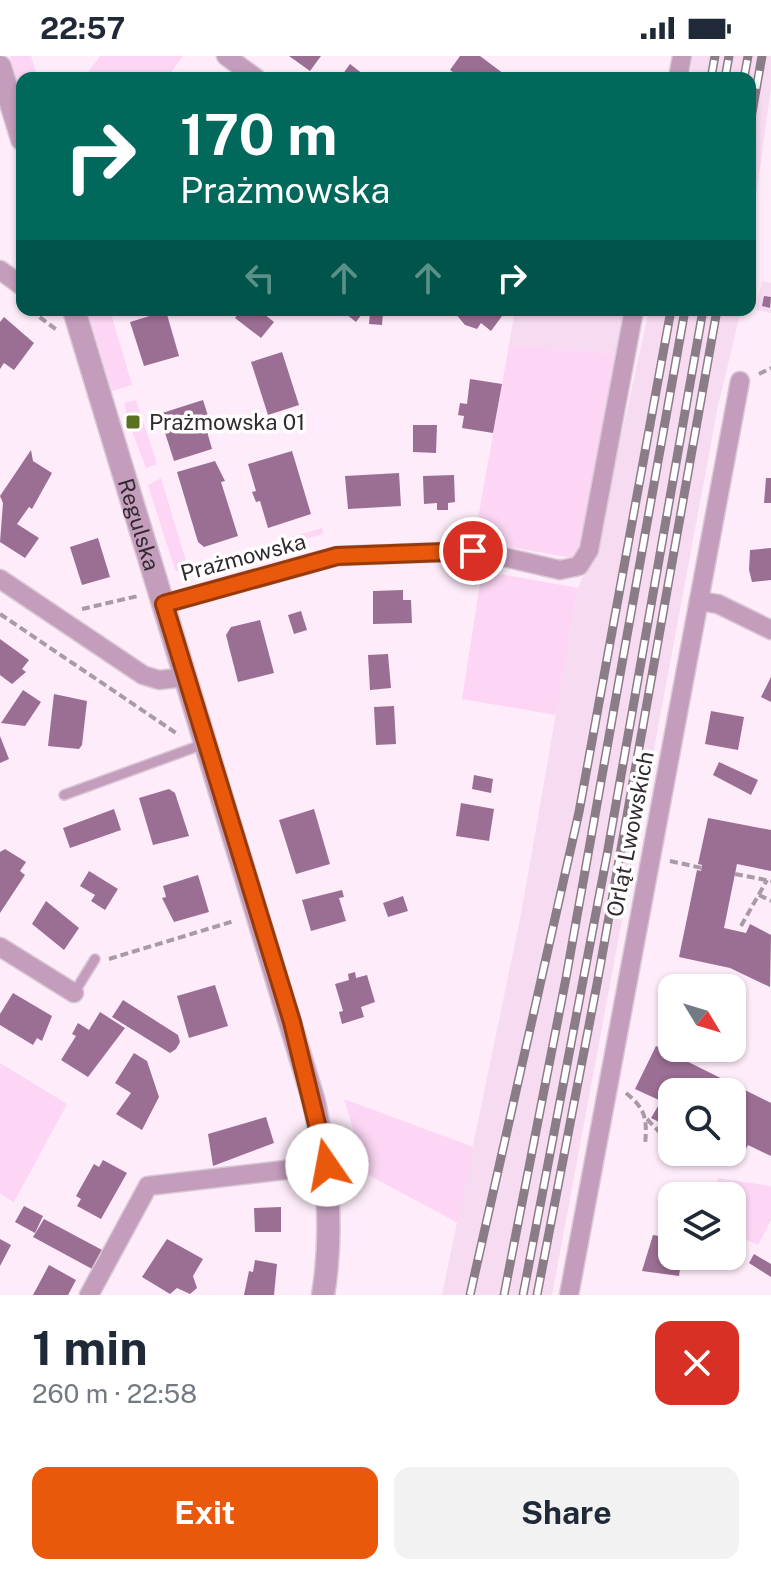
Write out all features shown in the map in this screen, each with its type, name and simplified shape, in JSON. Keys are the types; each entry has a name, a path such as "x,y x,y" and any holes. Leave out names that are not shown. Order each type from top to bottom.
{"street":[{"path":"226,56 248,72"},
{"path":"0,67 16,119"},
{"name":"Regulska","path":"76,316 292,1022 327,1165 330,1211 323,1295"},
{"name":"Prażmowska","path":"164,604 337,556 478,551 560,570 579,566 589,550 633,316"},
{"name":"Orląt Lwowskich","path":"569,1295 699,601 747,380"},
{"path":"0,579 143,675 159,680 186,677"},
{"path":"699,601 718,604 771,630"},
{"path":"0,947 74,993"},
{"path":"89,1295 148,1186 327,1165"}],"lane":[{"path":"64,795 207,743"},
{"path":"74,993 95,959"}],"path":[{"path":"38,316 58,331"},
{"path":"747,380 771,366"},
{"path":"71,612 138,596"},
{"path":"0,614 179,735"},
{"path":"663,860 702,868"},
{"path":"735,874 769,881 741,926"},
{"path":"759,895 771,901"},
{"path":"95,959 109,959 234,921"},
{"path":"621,1088 641,1105 647,1119 658,1130"},
{"path":"645,1146 647,1119"}],"shaded area":[{"path":"10,56 31,56 36,72 16,72 16,76"},
{"path":"100,56 183,56 171,72 88,72"},
{"path":"693,56 771,56 771,88 756,197 756,72 691,72"},
{"path":"762,281 771,283 771,313 756,310"},
{"path":"89,316 112,316 132,385 112,391"},
{"path":"514,316 629,316 622,354 509,345"},
{"path":"648,316 740,316 718,406 552,1295 442,1295 521,914 578,588 597,546"},
{"path":"509,345 622,354 587,538 573,558 474,541"},
{"path":"136,400 157,464 146,468 132,431 139,428 134,413 127,415 124,403"},
{"path":"161,478 186,561 194,565 244,551 246,556 182,573 175,570 148,485"},
{"path":"322,528 323,534 259,552 257,547"},
{"path":"482,571 578,588 556,715 462,699"},
{"path":"0,1063 67,1104 14,1202 0,1194"},
{"path":"344,1099 473,1147 458,1223 361,1171 361,1156"},
{"path":"718,1178 744,1182 717,1182"},
{"path":"746,1182 771,1186 771,1220 758,1245 746,1239"}],"building":[{"path":"289,56 321,56 310,71"},
{"path":"460,56 480,56 501,72 453,72 450,70"},
{"path":"350,64 360,72 344,72"},
{"path":"764,296 771,297 770,308 762,306"},
{"path":"150,316 167,316 179,356 144,366 130,322"},
{"path":"266,316 274,322 261,338 235,318"},
{"path":"370,316 383,316 382,325 369,324"},
{"path":"458,316 502,316 491,331 481,323 477,329 465,325"},
{"path":"4,317 34,343 14,370 4,363 0,369 0,322"},
{"path":"282,352 299,405 268,415 251,362"},
{"path":"470,379 502,384 493,433 462,428 464,416 458,415 460,403 467,404"},
{"path":"203,400 209,419 204,421 212,449 174,461 159,414"},
{"path":"413,425 437,425 436,453 413,452"},
{"path":"31,450 33,461 52,473 32,509 29,507 17,524 39,538 25,558 0,542 3,503 0,496"},
{"path":"292,451 311,514 268,528 260,501 256,502 252,492 256,491 248,464"},
{"path":"215,461 225,481 221,482 238,536 204,547 198,542 177,472"},
{"path":"399,473 401,506 348,509 345,476"},
{"path":"454,475 455,502 448,503 448,510 437,510 437,503 424,504 423,476"},
{"path":"766,478 771,478 771,503 764,503"},
{"path":"98,538 110,577 82,585 70,547"},
{"path":"771,548 771,580 752,582 750,550"},
{"path":"403,590 403,600 411,600 412,623 373,624 373,591"},
{"path":"301,611 307,630 294,634 288,615"},
{"path":"260,620 274,673 238,682 226,635 231,627"},
{"path":"0,639 29,660 22,669 26,672 12,684 0,675"},
{"path":"388,654 391,688 370,690 368,655"},
{"path":"771,677 771,702 761,697"},
{"path":"23,690 41,702 25,726 1,723"},
{"path":"54,694 87,701 79,749 48,746"},
{"path":"394,706 396,744 376,745 374,707"},
{"path":"711,711 744,717 738,750 705,744"},
{"path":"0,736 9,759 0,763"},
{"path":"719,762 758,780 751,795 713,775"},
{"path":"474,775 493,779 491,793 472,789"},
{"path":"169,789 175,793 189,836 153,845 139,798"},
{"path":"461,803 494,809 489,841 456,836"},
{"path":"114,809 121,830 70,848 63,828"},
{"path":"314,809 330,864 296,874 279,820"},
{"path":"708,818 771,830 771,871 737,864 724,928 746,933 750,924 771,935 770,987 730,968 679,957 697,870 701,871 702,865 698,864"},
{"path":"5,849 26,862 20,871 25,875 0,913 0,852"},
{"path":"89,871 118,889 105,910 91,901 95,895 80,886"},
{"path":"198,875 209,912 174,922 162,898 166,897 163,886"},
{"path":"342,890 344,897 339,898 346,921 311,931 302,900"},
{"path":"403,896 408,911 388,917 383,903"},
{"path":"46,901 79,928 64,950 32,924"},
{"path":"355,972 356,978 367,975 375,1002 361,1007 364,1017 342,1024 339,1012 343,1011 335,984 349,980 348,974"},
{"path":"215,985 228,1026 189,1038 177,996"},
{"path":"13,993 52,1016 42,1041 37,1038 33,1045 0,1025 0,1014"},
{"path":"123,1000 178,1035 180,1042 176,1049 170,1053 112,1017"},
{"path":"100,1012 125,1028 88,1077 61,1060 76,1036 72,1034 78,1023 89,1030"},
{"path":"656,1046 658,1062 688,1062 721,1078 658,1078 658,1100 635,1089"},
{"path":"134,1053 147,1061 159,1097 142,1130 116,1114 131,1093 115,1083"},
{"path":"746,1091 771,1103 771,1156 748,1145 746,1149"},
{"path":"658,1106 658,1122 651,1118"},
{"path":"266,1117 274,1143 213,1166 208,1134"},
{"path":"103,1160 127,1173 101,1219 77,1206 81,1199 76,1196 94,1164 99,1167"},
{"path":"24,1206 43,1216 35,1233 15,1222"},
{"path":"281,1207 281,1232 255,1232 254,1208"},
{"path":"44,1219 104,1251 94,1270 33,1237"},
{"path":"653,1235 658,1236 658,1270 680,1270 679,1276 642,1271"},
{"path":"0,1239 11,1245 0,1266"},
{"path":"167,1239 203,1259 193,1276 197,1288 190,1294 177,1288 170,1294 142,1277"},
{"path":"754,1254 771,1264 771,1277 749,1263"},
{"path":"255,1260 277,1264 274,1295 244,1295 249,1271 253,1272"},
{"path":"49,1265 76,1280 68,1295 33,1295"}],"railway":[{"path":"712,72 715,56"},
{"path":"726,72 729,56"},
{"path":"745,72 748,56"},
{"path":"756,90 762,56"},
{"path":"470,1295 579,812 670,316"},
{"path":"504,1295 566,978 684,316"},
{"path":"523,1295 607,855 702,316"},
{"path":"537,1295 597,984 716,316"}],"place":[{"name":"Prażmowska 01","path":"133,422"}],"route":[{"path":"327,1165 292,1022 164,604 337,556 473,551"}]}
